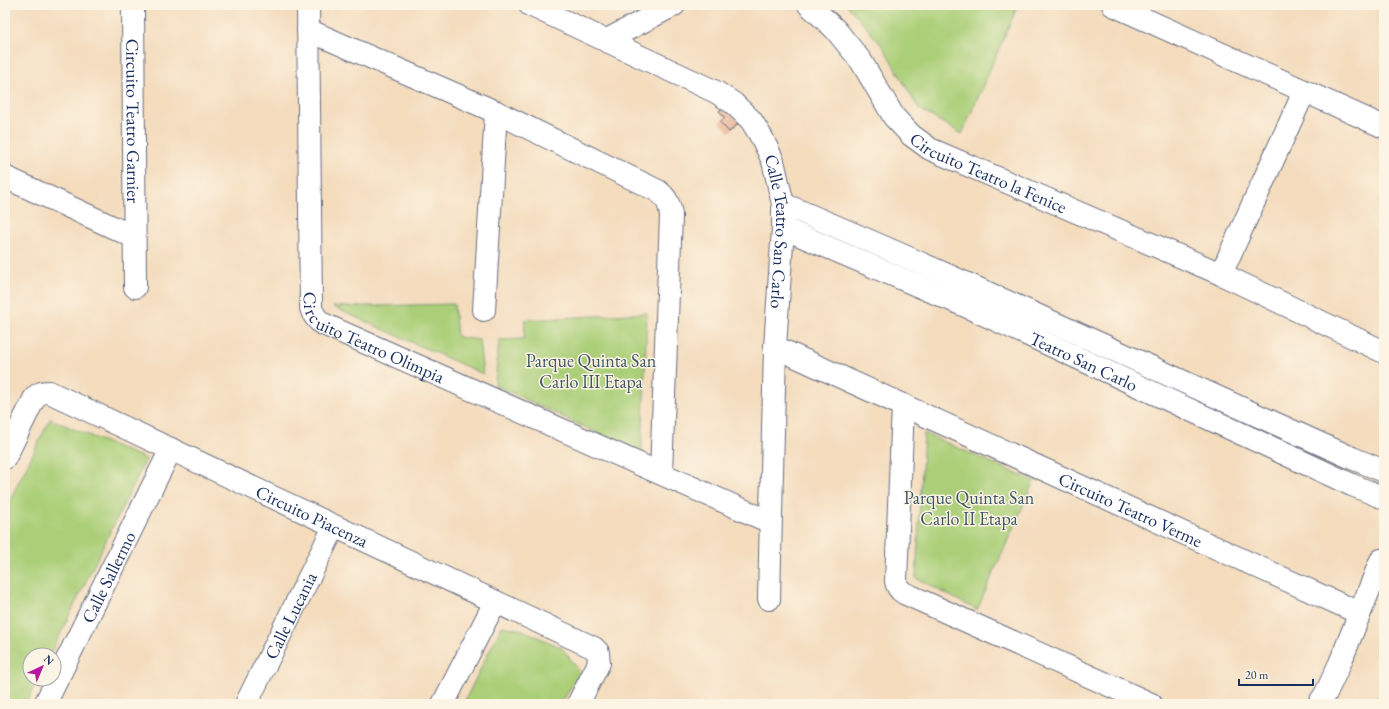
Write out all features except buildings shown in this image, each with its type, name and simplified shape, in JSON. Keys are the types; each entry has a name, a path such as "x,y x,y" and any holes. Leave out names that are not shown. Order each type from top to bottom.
{"street":[{"name":"Circuito Teatro Garnier","path":"133,5 135,288"},
{"name":"Circuito Teatro Olimpia","path":"308,5 312,314 321,323 770,522"},
{"name":"Calle Teatro San Carlo","path":"530,5 716,92 733,103 751,120 773,160 783,204 783,228 775,347 769,599"},
{"path":"607,40 674,5"},
{"name":"Circuito Teatro la Fenice","path":"809,5 835,29 861,61 894,117 910,135 930,149 1220,274 1384,352"},
{"path":"1113,5 1384,127"},
{"path":"308,30 496,112 658,191 666,197 670,206 671,216 661,474"},
{"path":"1220,274 1304,92"},
{"path":"484,310 496,112"},
{"name":"Circuito Teatro Garnier","path":"5,177 134,237"},
{"name":"Teatro San Carlo","path":"783,204 971,285 1344,455 1384,471"},
{"name":"Teatro San Carlo","path":"783,228 970,308 1352,485 1384,498"},
{"name":"Circuito Teatro Verme","path":"775,347 1359,613"},
{"name":"Circuito Piacenza","path":"5,458 34,399 42,392 49,392 594,648 598,652 600,658 599,663 578,704"},
{"path":"903,405 896,581 899,590 1151,704"},
{"name":"Calle Sallermo","path":"45,704 171,449"},
{"name":"Calle Lucania","path":"246,704 334,527"},
{"path":"1319,704 1326,694 1340,663 1381,560"},
{"path":"443,704 494,602"}],"green space":[{"path":"847,5 1018,5 962,134 919,109 883,47"},
{"path":"454,304 457,337 479,340 483,374 333,307"},
{"name":"Parque Quinta San Carlo III Etapa","path":"647,313 642,454 495,385 499,340 524,339 525,320"},
{"path":"50,419 146,459 54,647 22,647 22,687 34,687 26,704 5,704 5,510"},
{"name":"Parque Quinta San Carlo II Etapa","path":"924,433 1034,481 977,610 916,578"},
{"path":"502,626 523,630 562,648 580,672 561,704 463,704"}]}
